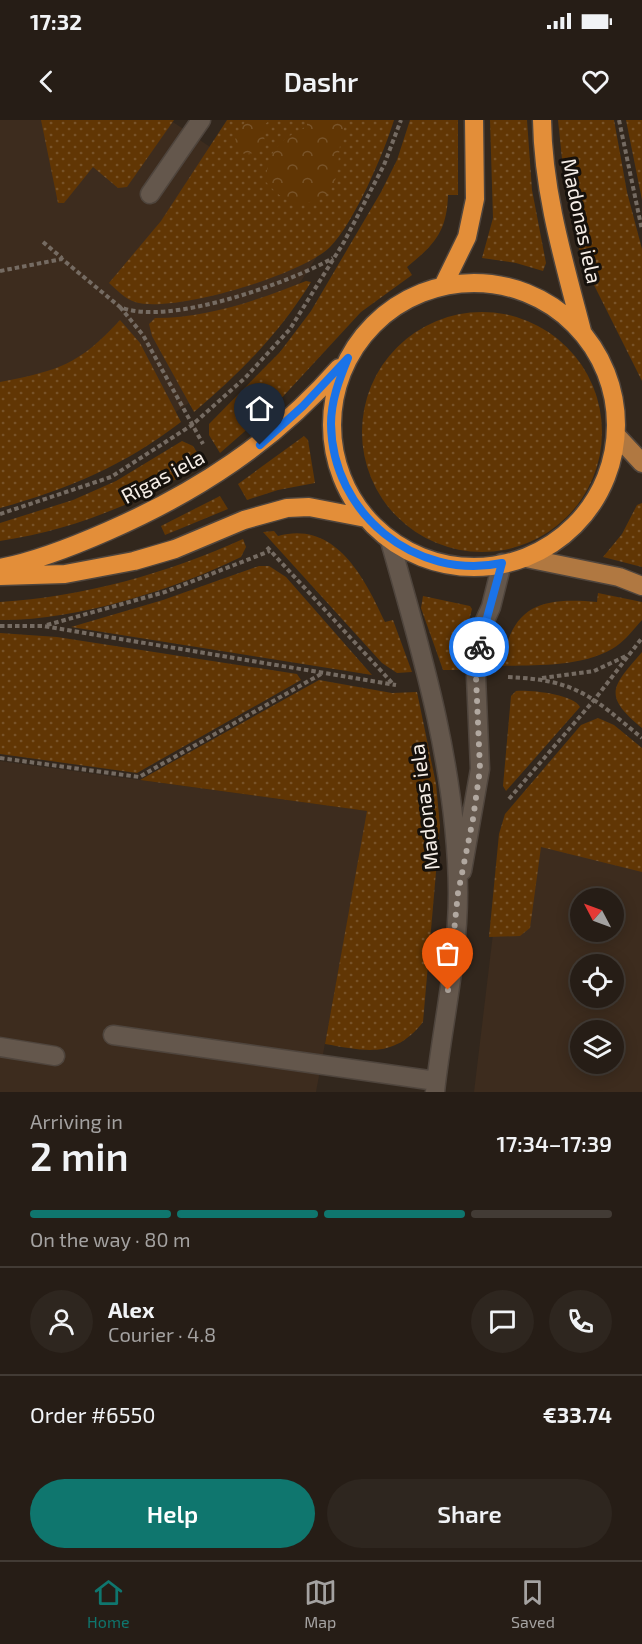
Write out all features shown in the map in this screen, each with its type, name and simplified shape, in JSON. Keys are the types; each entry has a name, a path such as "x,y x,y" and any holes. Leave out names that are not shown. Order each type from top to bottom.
{"highway":[{"path":"443,286 468,237 475,199 474,120"},
{"name":"Madonas iela","path":"542,120 546,173 557,238 582,331"},
{"path":"481,282 519,289 553,306 582,331 602,362 611,389 617,436 608,475 589,510 561,539 526,558 480,568 433,562 390,541 366,518 346,489 335,457 331,424 335,390 348,358 365,333 387,311 413,296 443,286 481,282"},
{"name":"Rīgas iela","path":"0,568 44,556 89,539 188,493 245,456 275,433 348,358"},
{"path":"0,576 65,574 134,561 175,549 244,520 287,508 309,507 366,518"}],"main road":[{"path":"617,436 642,463"},
{"path":"526,558 619,577 642,586"}],"street":[{"path":"150,194 201,120"},
{"name":"Madonas iela","path":"390,541 429,680 452,810 458,893"},
{"name":"Madonas iela","path":"436,1086 454,944 458,893 473,819 480,769 476,677 482,627 491,607 502,563"},
{"path":"112,1035 436,1086"},
{"path":"0,1047 55,1056"}],"path":[{"path":"0,514 111,477 192,426 270,353 290,329 371,194 401,120"},
{"path":"619,120 642,230"},
{"path":"43,242 120,307 130,311 148,312 254,292 278,285 334,258"},
{"path":"0,271 62,259"},
{"path":"43,626 165,592 270,551"},
{"path":"0,626 43,626 394,686 429,680"},
{"path":"507,801 595,699 642,638"},
{"path":"476,677 538,678 594,671 618,662 631,652"},
{"path":"0,758 139,777 321,673"},
{"path":"538,678 582,691 642,738"}],"shaded area":[{"path":"0,120 170,120 334,230 249,362 104,461 0,495"},
{"path":"0,761 368,811 316,1092 0,1092"},
{"path":"507,817 642,847 642,1092 474,1092"}],"green space":[{"path":"41,120 174,120 127,187 118,188 93,167 64,203 58,203"},
{"path":"227,120 394,120 376,168 349,222 330,247 315,258 266,280 206,297 153,304 128,299 109,283 161,221"},
{"path":"246,120 270,120 263,126 265,144 257,153 244,154 236,144 236,136"},
{"path":"307,120 345,120 346,124 342,135 337,172 329,192 319,199 294,203 283,198 266,182 267,171 272,154 277,147 289,136 307,126"},
{"path":"410,120 458,120 458,195 448,195 445,219 437,237 425,252 407,267 412,275 361,312 277,403 220,453 209,435 209,424 280,352 311,311 381,192 397,160"},
{"path":"490,120 527,120 532,190 546,263 543,271 516,263 482,258 493,218"},
{"path":"558,120 614,120 627,192 642,249 642,381 582,261 565,188"},
{"path":"626,120 642,120 642,200"},
{"path":"306,281 311,282 272,336 227,383 194,412 152,336 149,324 155,318 194,315 232,307"},
{"path":"482,312 505,314 528,321 549,332 567,347 582,365 593,386 600,409 602,432 600,455 593,478 582,499 567,517 549,532 528,543 505,550 482,552 459,550 436,543 415,532 397,517 382,499 371,478 364,455 362,432 364,409 371,386 382,365 397,347 415,332 436,321 459,314"},
{"path":"120,320 140,343 181,422 139,451 95,474 50,493 0,508 0,382 38,374 67,363 93,347"},
{"path":"304,436 308,440 315,483 278,490 247,500 238,484"},
{"path":"182,441 193,446 204,463 131,502 81,522 0,541 0,523 73,500 116,481"},
{"path":"220,496 228,509 165,535 161,526"},
{"path":"642,503 642,567 603,557 622,534 637,505"},
{"path":"274,531 278,536 298,533 316,537 332,545 346,557 368,588 385,622 393,620 412,672 397,673 382,663 263,532"},
{"path":"243,539 246,547 241,557 155,592 59,615 0,620 0,602 94,589 155,573"},
{"path":"259,566 269,566 286,577 372,675 71,627 163,600"},
{"path":"598,593 642,602 642,620 616,646 600,655 573,662 502,666 506,646 513,630 521,618 532,609 560,601 597,602"},
{"path":"423,596 470,606 472,609 464,639 463,670 443,670 421,608"},
{"path":"0,633 57,637 297,674 301,680 137,773 0,754"},
{"path":"642,652 642,728 621,707 616,691 624,674"},
{"path":"319,680 392,693 417,692 436,784 440,826 423,1022 401,1042 378,1050 325,1044 367,811 140,780"},
{"path":"516,691 561,696 580,707 506,791 503,786 511,696"},
{"path":"598,718 614,725 642,748 642,872 541,847 530,928 520,936 489,937 499,834 505,814 581,725"}],"way so far":[{"path":"448,990 458,893 473,819 480,769 476,677 479,647"}],"route":[{"path":"260,445 303,406 348,358 335,390 331,424 335,457 346,489 366,518 390,541 433,562 480,568 502,563 491,607 482,627 479,647"}]}
